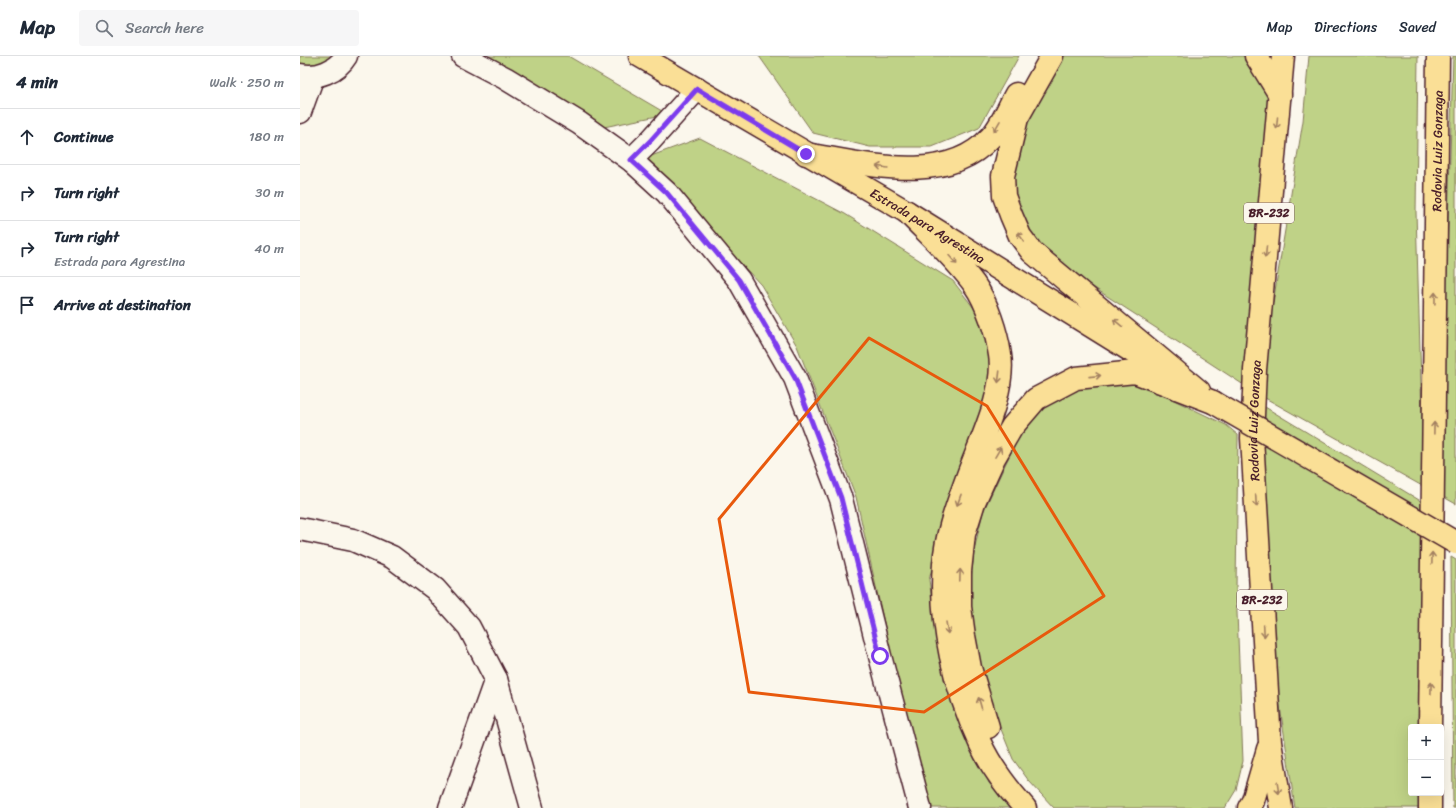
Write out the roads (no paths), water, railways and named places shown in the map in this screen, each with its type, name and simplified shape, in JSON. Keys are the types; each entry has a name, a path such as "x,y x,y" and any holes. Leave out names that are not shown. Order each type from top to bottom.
{"main road":[{"name":"Estrada para Agrestina","path":"640,56 907,212 1213,402"},
{"path":"806,154 890,168 922,168 954,162 979,149 991,138 1037,56"},
{"path":"1052,56 1017,118 1003,176 1004,196 1020,236 1032,252 1213,402"},
{"path":"1256,56 1280,95"},
{"name":"Rodovia Luiz Gonzaga","path":"1281,808 1270,742 1252,438 1254,377 1283,56"},
{"name":"Rodovia Luiz Gonzaga","path":"1430,724 1438,56"},
{"path":"907,212 975,285 998,341 1001,358 996,402 954,515 944,563 943,585 946,626 954,666 964,702 980,744 1004,785 1025,808"},
{"path":"1041,808 1017,781 1000,753 986,722 970,668 960,607 960,571 964,534 974,502 994,458 1012,427 1036,399 1076,378 1135,372 1213,402 1456,543"},
{"path":"1249,808 1253,801 1270,742"},
{"path":"1430,796 1430,808"}],"street":[{"path":"300,112 306,76 334,68 346,56"},
{"path":"463,56 505,78 579,123 631,160 667,193 739,280 795,378 841,498 920,808"},
{"path":"631,160 697,89"},
{"path":"300,529 353,540 386,554 435,589 469,627 496,679 532,808"},
{"path":"450,808 496,679"}]}
